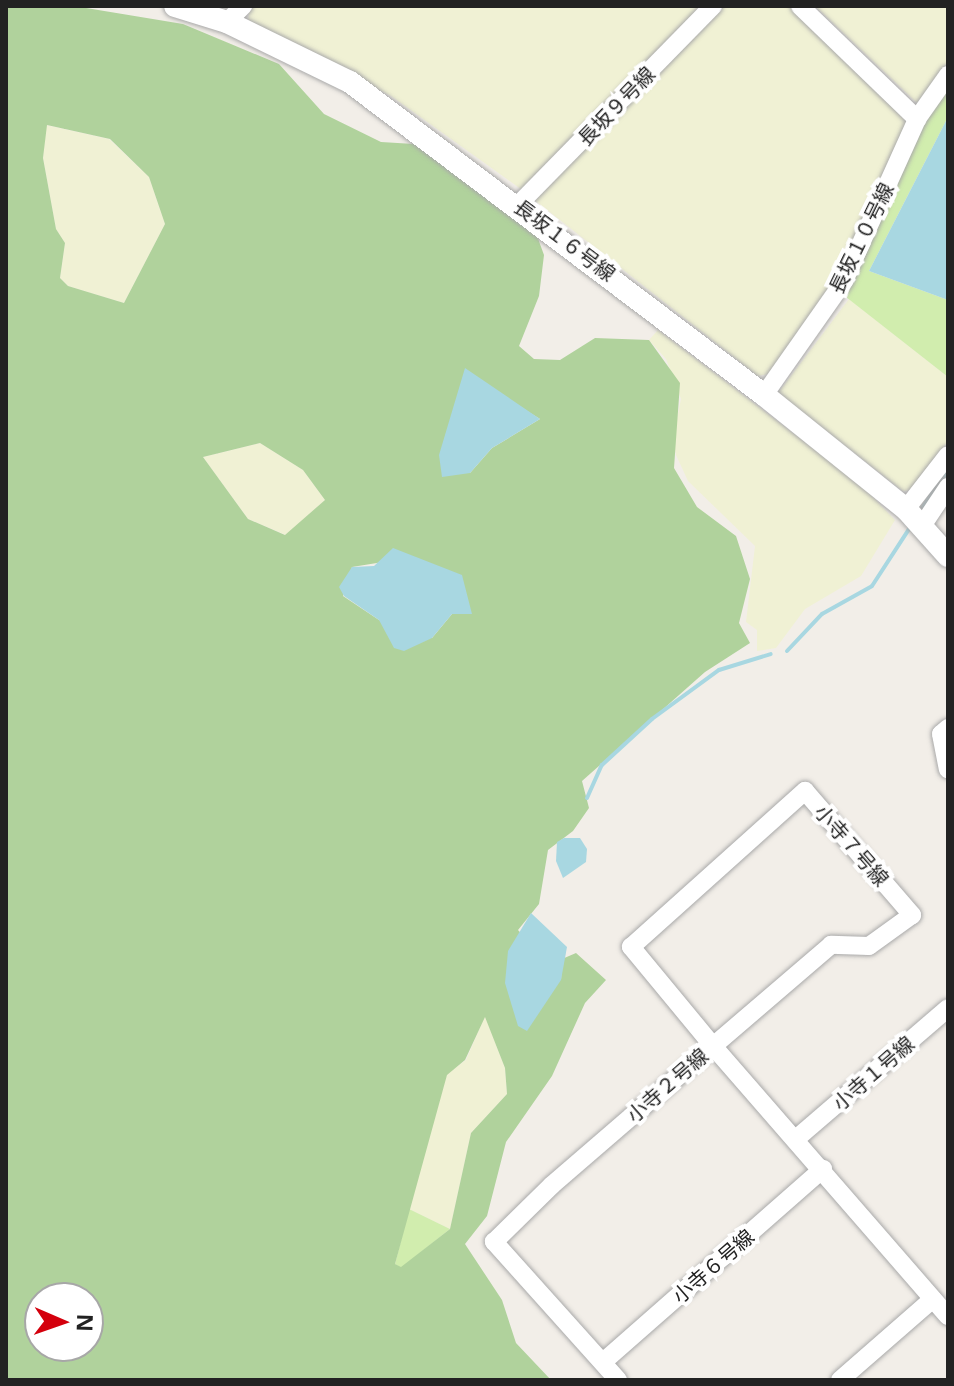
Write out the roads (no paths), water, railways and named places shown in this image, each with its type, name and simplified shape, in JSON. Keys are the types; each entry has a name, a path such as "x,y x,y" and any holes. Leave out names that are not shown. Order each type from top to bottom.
{"street":[{"path":"227,22 243,6"},
{"name":"長坂９号線","path":"518,205 713,6"},
{"path":"800,6 917,119"},
{"name":"長坂１６号線","path":"185,7 227,22 350,82 518,205 764,395 906,509 948,556"},
{"name":"長坂１０号線","path":"764,395 844,281 917,119 948,75"},
{"path":"906,509 948,455"},
{"path":"922,526 948,487"},
{"path":"948,728 941,734 948,769"},
{"name":"小寺７号線","path":"805,791 912,915 869,946 831,945 713,1046 631,947 805,791"},
{"name":"小寺１号線","path":"797,1138 948,1008"},
{"name":"小寺２号線","path":"618,1380 494,1242 552,1185 713,1046 797,1138 948,1316"},
{"name":"小寺６号線","path":"603,1362 823,1169"},
{"path":"840,1380 933,1299"}],"water":[{"path":"948,117 948,300 869,271"},
{"path":"465,368 540,419 492,448 470,473 442,477 439,455"},
{"path":"393,548 462,575 472,614 452,614 432,638 404,651 394,648 379,620 344,596 339,587 352,567 374,566"},
{"path":"564,838 580,838 587,849 586,862 563,878 556,861 557,842"},
{"path":"531,913 567,947 561,980 527,1031 518,1026 505,983 508,951"}],"waterway":[{"path":"923,507 948,470"},
{"path":"787,651 822,614 872,586 911,526"},
{"path":"587,798 602,765 652,719 719,670 771,654"}]}
